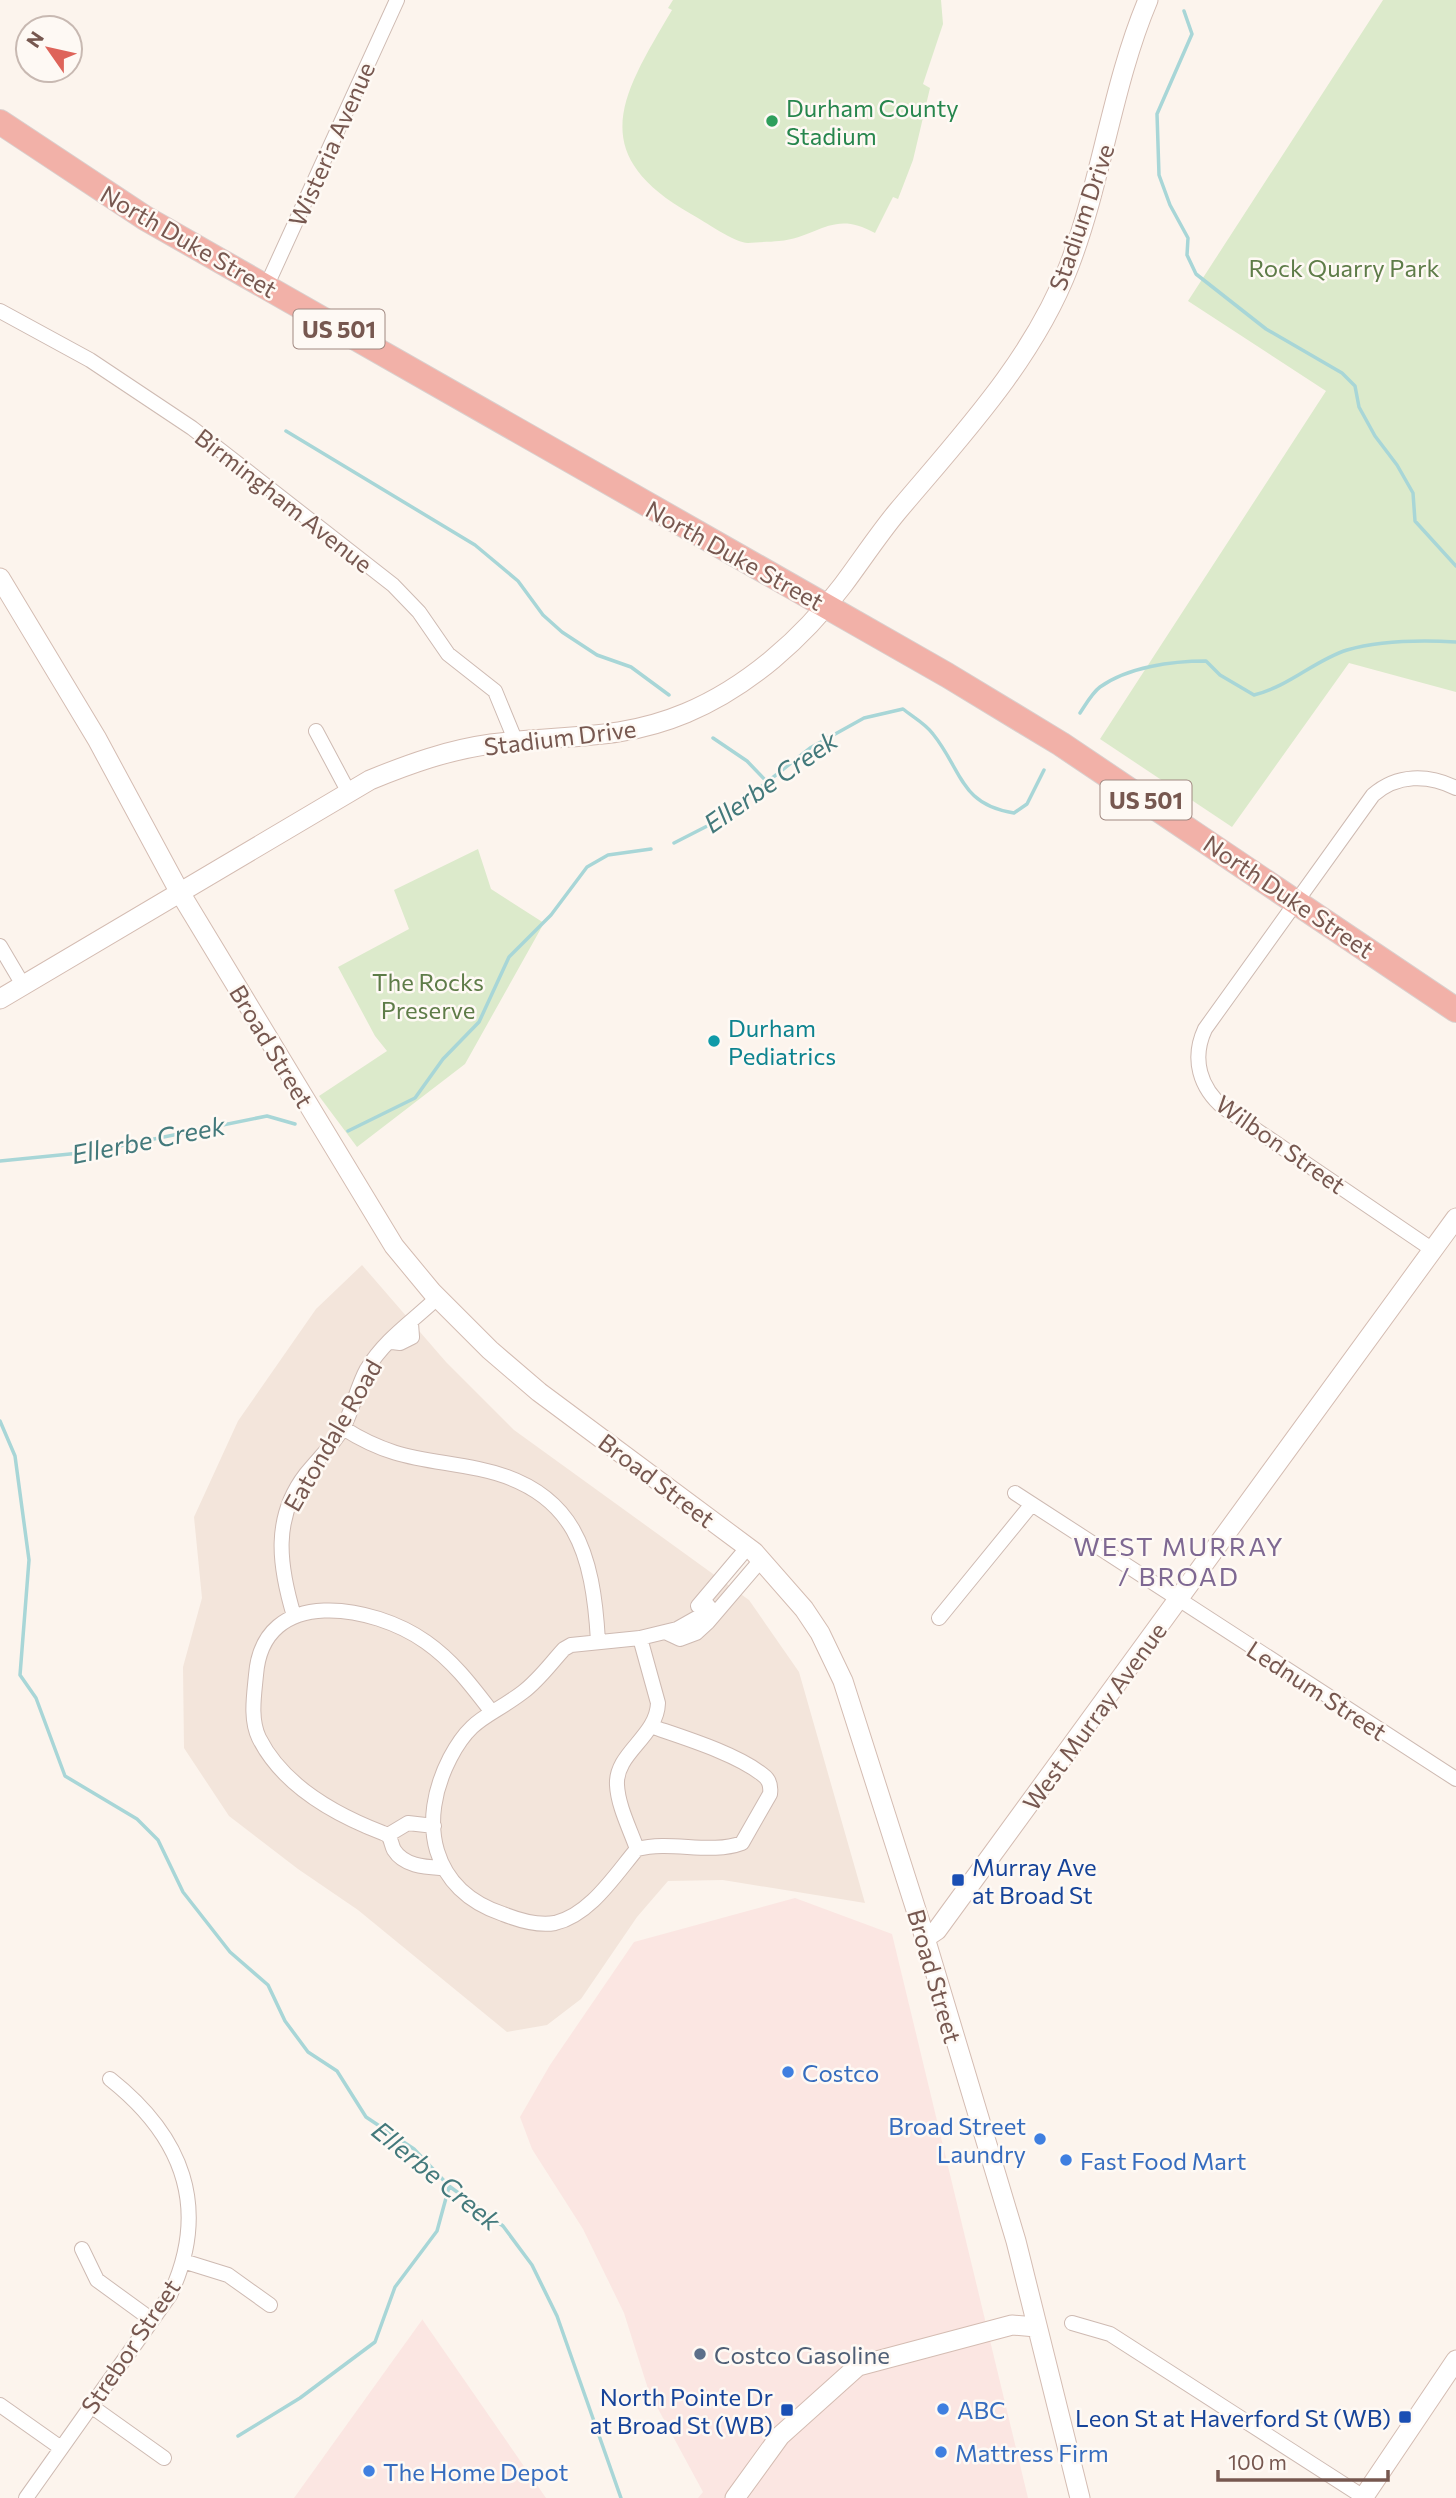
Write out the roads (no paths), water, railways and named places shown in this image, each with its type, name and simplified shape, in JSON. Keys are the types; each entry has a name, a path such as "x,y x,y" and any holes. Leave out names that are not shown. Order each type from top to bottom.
{"highway":[{"name":"North Duke Street","path":"0,122 145,218 826,606 1061,744 1456,1010"}],"street":[{"name":"Wisteria Avenue","path":"266,288 397,0"},
{"name":"Stadium Drive","path":"0,999 348,791 427,758 470,748 618,734 689,712 753,674 795,638 826,606 883,529 995,393 1045,316 1079,236 1133,41 1148,0"},
{"name":"Birmingham Avenue","path":"0,311 99,365 192,428 393,585 419,612 448,654 495,691 516,742"},
{"name":"Broad Street","path":"0,578 97,739 179,891 394,1246 437,1298 490,1350 539,1392 754,1554 804,1609 835,1661 925,1938 1016,2241 1080,2498"},
{"path":"316,731 348,791"},
{"name":"Wilbon Street","path":"1433,1250 1224,1108 1207,1091 1202,1080 1199,1049 1205,1029 1360,810 1380,789 1418,778 1456,788"},
{"path":"0,946 23,985"},
{"name":"West Murray Avenue","path":"925,1938 937,1930 1456,1218"},
{"name":"Eatondale Road","path":"294,1616 280,1554 284,1519 300,1482 342,1428 366,1371 392,1342 396,1332 411,1323 437,1298"},
{"path":"342,1428 387,1452 496,1473 530,1487 545,1499 568,1522 583,1547 596,1596 598,1641"},
{"name":"Lednum Street","path":"1015,1493 1456,1779"},
{"path":"939,1618 1032,1504"},
{"path":"665,1632 680,1639 698,1624 700,1616 754,1554"},
{"path":"653,1727 709,1748 764,1775 771,1787 742,1843 728,1849 664,1844 637,1849 593,1900 577,1913 555,1923 527,1921 482,1907 459,1890 442,1868 434,1826 439,1789 449,1760 469,1728 532,1685 564,1649 598,1641 640,1639 665,1632 675,1620 709,1607"},
{"path":"442,1868 413,1864 400,1856 388,1835 343,1816 314,1798 267,1751 256,1731 253,1713 259,1660 274,1632 294,1616 321,1609 347,1612 389,1623 412,1634 453,1663 491,1711"},
{"path":"637,1849 620,1801 618,1773 653,1727 658,1703 640,1639"},
{"path":"388,1835 408,1823 434,1826"},
{"name":"Strebor Street","path":"26,2498 170,2295 183,2261 188,2206 178,2159 148,2111 110,2079"},
{"path":"82,2249 97,2280 152,2320"},
{"path":"183,2261 228,2274 270,2305"},
{"path":"1072,2323 1110,2334 1364,2498 1456,2360"},
{"path":"735,2498 780,2435 839,2382 1036,2327"},
{"path":"0,2405 61,2448"},
{"path":"91,2406 164,2458"}],"waterway":[{"path":"1184,11 1192,34 1157,114 1159,175 1170,205 1188,238 1187,255 1196,274 1266,329 1342,373 1355,386 1359,407 1413,493 1415,521 1456,566"},
{"path":"286,431 475,545 518,581 543,615 562,632 597,655 631,667 669,695"},
{"name":"Ellerbe Creek","path":"1080,713 1100,687 1124,674 1151,666 1206,661 1220,675 1254,695 1279,686 1347,650 1401,641 1456,642"},
{"name":"Ellerbe Creek","path":"674,843 719,820 810,748 864,718 903,709 930,730 972,794 996,809 1014,813 1027,804 1044,770"},
{"path":"713,738 747,761 768,783"},
{"name":"Ellerbe Creek","path":"348,1131 415,1098 443,1059 479,1022 509,957 551,915 587,867 608,855 651,849"},
{"name":"Ellerbe Creek","path":"0,1161 90,1152 267,1116 295,1124"},
{"name":"Ellerbe Creek","path":"0,1421 15,1456 29,1560 20,1675 36,1698 65,1776 137,1819 158,1840 183,1892 230,1952 268,1985 285,2021 308,2052 337,2071 366,2117 414,2149 449,2186 503,2226 532,2265 557,2316 621,2498"},
{"path":"238,2436 300,2398 375,2342 395,2287 437,2231 449,2187"}],"place":[{"name":"Durham County Stadium","path":"772,121"},
{"name":"Durham Pediatrics","path":"714,1041"},
{"name":"Murray Ave at Broad St","path":"958,1880"},
{"name":"Costco","path":"788,2072"},
{"name":"Broad Street Laundry","path":"1040,2139"},
{"name":"Fast Food Mart","path":"1066,2160"},
{"name":"Costco Gasoline","path":"700,2354"},
{"name":"ABC","path":"943,2409"},
{"name":"North Pointe Dr at Broad St (WB)","path":"787,2410"},
{"name":"Leon St at Haverford St (WB)","path":"1405,2417"},
{"name":"Mattress Firm","path":"941,2452"},
{"name":"The Home Depot","path":"369,2471"}],"district":[{"name":"WEST MURRAY / BROAD","path":"1179,1560"}],"park label":[{"name":"Rock Quarry Park","path":"1344,267"},
{"name":"The Rocks Preserve","path":"428,995"}]}
